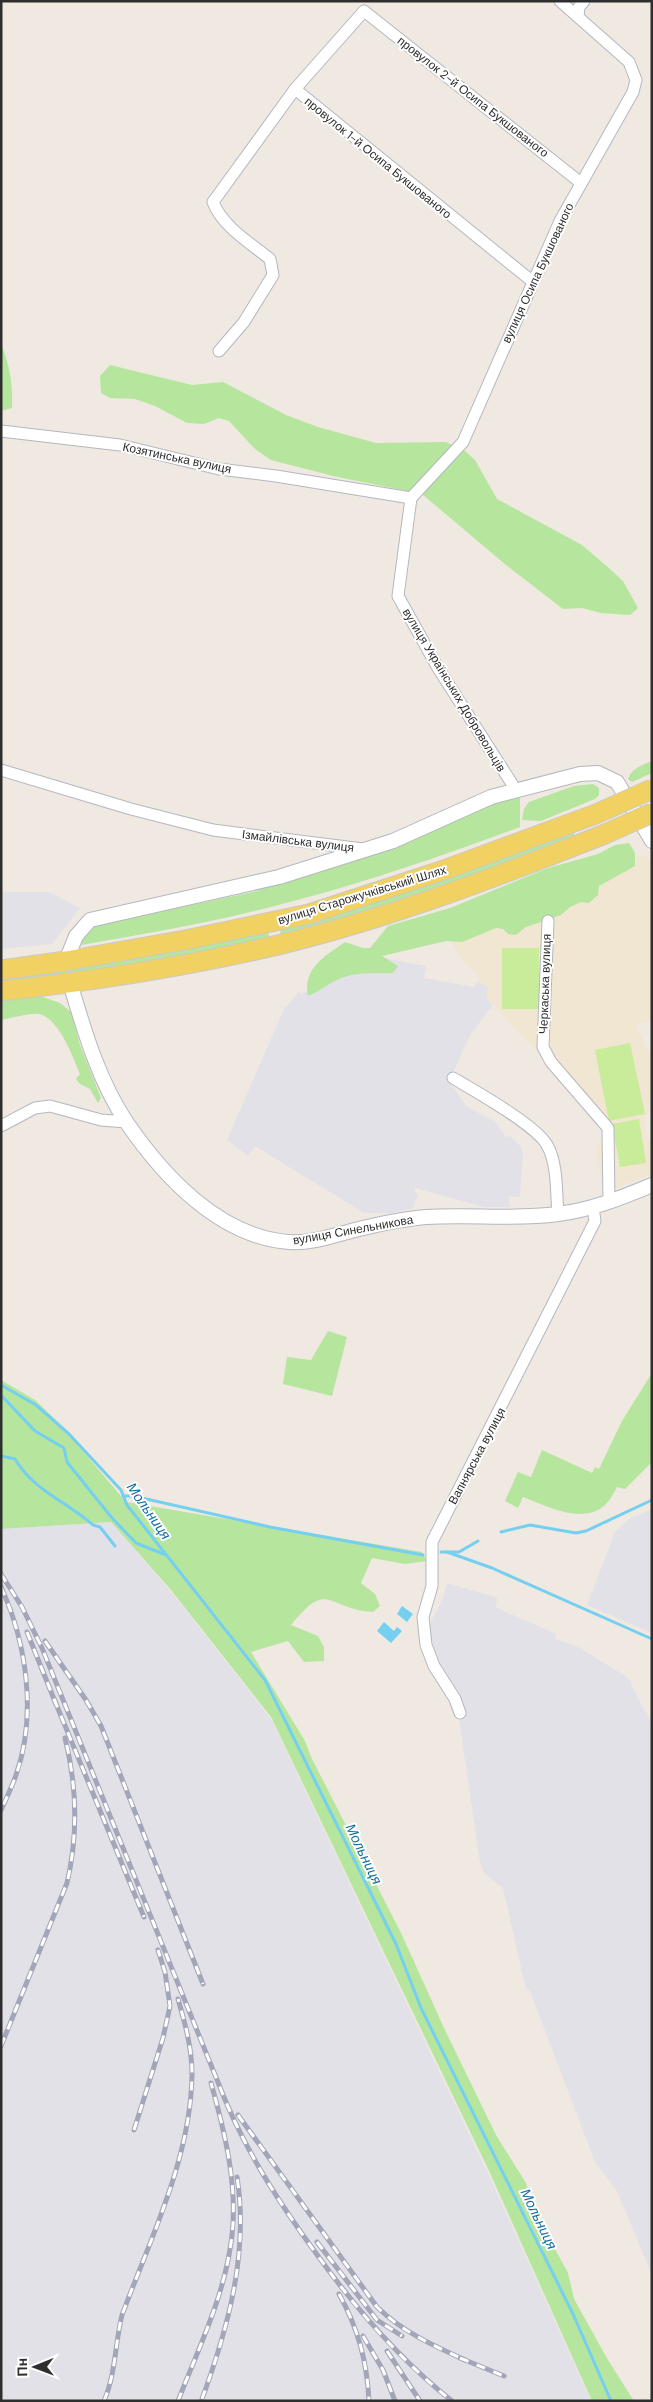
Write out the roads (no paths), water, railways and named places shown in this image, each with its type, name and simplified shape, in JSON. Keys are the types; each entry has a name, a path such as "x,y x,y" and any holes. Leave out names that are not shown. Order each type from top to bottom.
{"main road":[{"name":"вулиця Старожучківський Шлях","path":"1,970 66,961 272,923 308,914 403,884 588,817 652,789"},
{"name":"вулиця Старожучківський Шлях","path":"1,991 70,983 277,945 381,915 516,868 596,838 652,812"},
{"path":"588,817 596,838"},
{"path":"272,923 277,945"}],"street":[{"name":"вулиця Осипа Букшованого","path":"411,498 463,442 560,221 633,92 636,80 629,62 560,1"},
{"path":"578,17 580,7 584,1"},
{"name":"провулок 2-й Осипа Букшованого","path":"295,89 364,11 581,183"},
{"name":"провулок 1-й Осипа Букшованого","path":"219,351 244,322 272,276 270,259 230,227 216,211 213,202 295,89 533,282"},
{"name":"Козятинська вулиця","path":"1,431 120,445 219,468 411,498"},
{"name":"вулиця Українських Добровольців","path":"411,498 398,596 438,668 516,790"},
{"name":"Ізмайлівська вулиця","path":"1,770 131,809 214,830 363,849 393,841 491,797 580,774 598,773 617,782 652,841"},
{"path":"66,961 76,936 90,920 280,877 363,849"},
{"name":"Черкаська вулиця","path":"548,921 543,1047 551,1062 608,1128 609,1203"},
{"name":"вулиця Синельникова","path":"70,983 81,1021 101,1072 127,1122 164,1169 205,1208 245,1233 291,1243 321,1238 376,1224 427,1217 511,1217 558,1214 609,1203 652,1185"},
{"path":"453,1078 497,1105 538,1135 547,1145 554,1176 558,1214"},
{"path":"1,1126 35,1108 50,1106 101,1120 127,1122"},
{"name":"Вапнярська вулиця","path":"460,1713 455,1699 434,1666 426,1645 423,1617 432,1580 432,1542 596,1220 593,1207"}],"water":[{"path":"402,1606 413,1614 407,1622 397,1614"},
{"path":"384,1622 394,1631 397,1627 402,1631 391,1643 377,1631"}],"waterway":[{"name":"Мольниця","path":"1,1385 36,1405 69,1434 121,1490 127,1505 265,1680 396,1944 421,2008 573,2314 611,2401"},
{"path":"1,1395 35,1431 64,1448 67,1462 112,1518 136,1543 166,1555"},
{"path":"1,1456 15,1459 31,1479 93,1525 100,1527 115,1546"},
{"path":"123,1496 133,1496 270,1527 423,1555"},
{"path":"501,1532 530,1525 576,1533 586,1531 652,1500"},
{"path":"441,1552 459,1552 478,1541"},
{"path":"447,1552 492,1568 652,1639"}],"railway":[{"path":"1,1574 22,1607 42,1648 226,2102 245,2143 292,2219 348,2296 397,2351 452,2401"},
{"path":"1,1587 10,1609 23,1656 27,1704 22,1752 14,1779 1,1810"},
{"path":"27,1632 56,1704"},
{"path":"45,1641 86,1700 101,1726 203,1984"},
{"path":"54,1699 144,1917"},
{"path":"1,2046 67,1883 71,1865 75,1811 72,1774 65,1738"},
{"path":"134,2130 163,2038 170,2006 165,1972 158,1950"},
{"path":"104,2401 111,2380 122,2315 168,2197 185,2136 190,2105 192,2064 188,2036 178,1999"},
{"path":"178,2401 215,2307 226,2268 233,2228 230,2165 211,2083"},
{"path":"238,2115 377,2307 408,2331 465,2360"},
{"path":"202,2399 228,2318 234,2290 240,2234 240,2205 237,2177"},
{"path":"317,2242 377,2320 402,2336"},
{"path":"339,2294 351,2319 364,2359 369,2401"},
{"path":"363,2336 383,2370 395,2401"},
{"path":"387,2351 420,2401"},
{"path":"460,2358 504,2376"}]}
